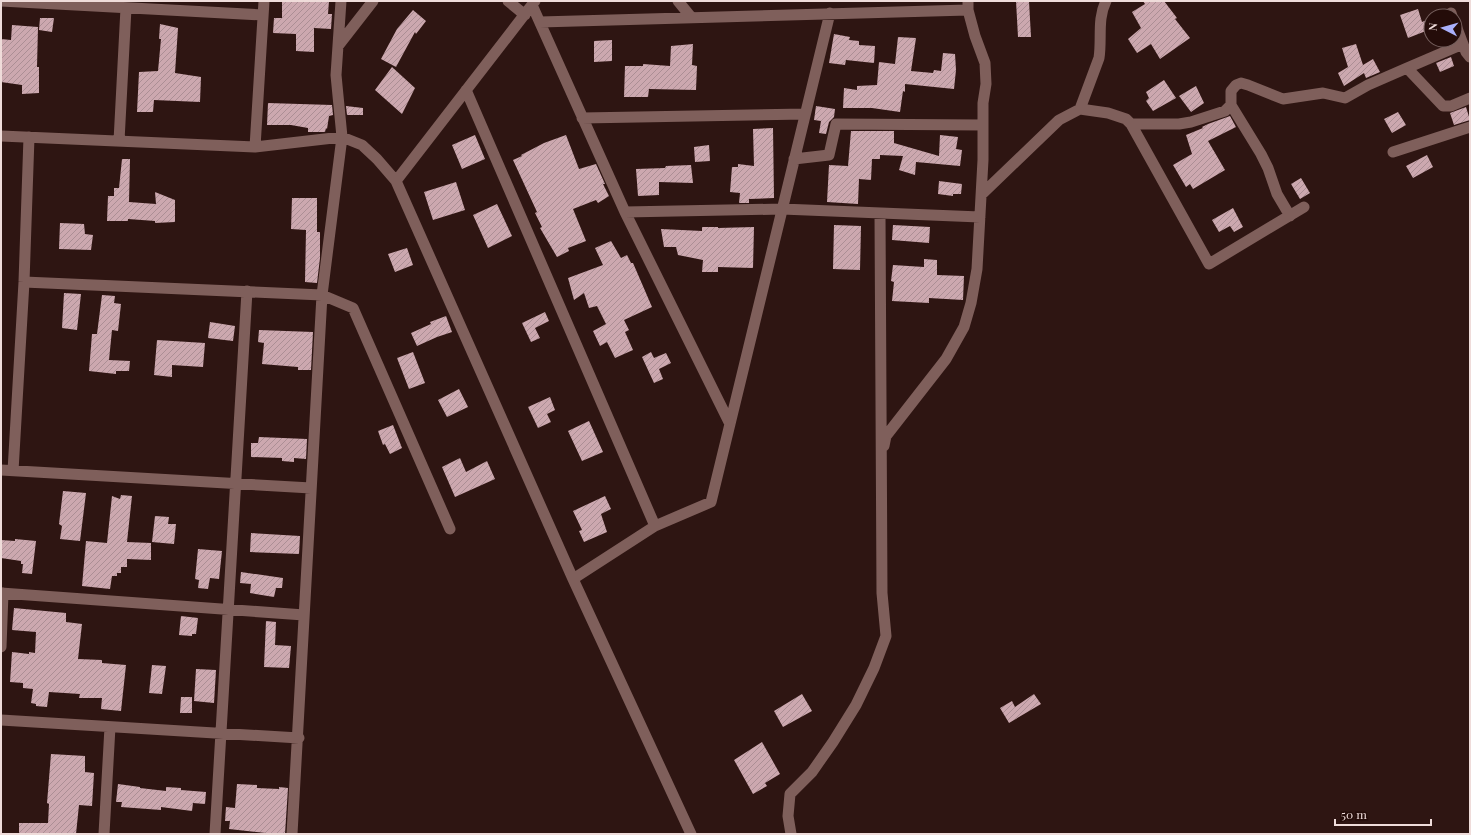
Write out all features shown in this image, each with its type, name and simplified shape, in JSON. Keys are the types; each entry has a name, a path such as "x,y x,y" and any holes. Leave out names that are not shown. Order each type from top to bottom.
{"street":[{"path":"1,1 263,15"},
{"path":"255,147 264,1"},
{"path":"292,834 299,738 304,616 322,295 342,137 336,75 341,1"},
{"path":"338,46 373,1"},
{"path":"508,1 525,15"},
{"path":"678,1 691,17"},
{"path":"1080,109 1099,58 1101,11 1106,1"},
{"path":"396,181 534,3"},
{"path":"534,3 540,22 625,212 730,424"},
{"path":"540,22 830,13 968,5 975,36 985,63 986,84 983,102 981,195 977,269 971,302 964,327 946,359 886,436 881,459"},
{"path":"119,141 126,8"},
{"path":"574,579 655,526 711,502 830,13"},
{"path":"1290,216 1277,194 1268,168 1261,154 1231,105 1231,91 1236,85 1241,83 1248,85 1283,99 1323,92 1345,98 1368,85 1406,68 1467,51 1463,41"},
{"path":"1406,68 1443,106 1451,106 1470,98"},
{"path":"466,90 655,526"},
{"path":"1131,124 1179,124 1191,122 1225,111 1231,105"},
{"path":"981,195 1060,120 1080,109 1108,113 1126,119 1131,124 1210,264 1304,207"},
{"path":"582,118 805,114"},
{"path":"794,159 829,155 836,124 983,125"},
{"path":"1392,152 1470,127"},
{"path":"1,136 255,147 342,137 362,146 377,159 396,181 574,579 691,834"},
{"path":"14,471 24,282 29,137"},
{"path":"625,212 782,209 980,217"},
{"path":"791,834 788,816 790,794 812,772 848,717 874,668 886,636 882,593 880,213"},
{"path":"24,282 322,295 353,308 450,529"},
{"path":"215,834 247,291"},
{"path":"1,470 311,488"},
{"path":"1,647 2,593 304,616"},
{"path":"1,720 299,738"},
{"path":"104,834 110,726"}],"building":[{"path":"282,1 329,1 328,14 332,14 331,29 314,28 314,52 296,51 296,34 273,33 274,18 282,18"},
{"path":"1016,1 1029,1 1031,37 1018,37"},
{"path":"1143,1 1164,1 1177,18 1175,19 1190,38 1160,59 1151,44 1137,53 1128,39 1141,28 1132,12 1145,4"},
{"path":"1418,9 1423,22 1423,32 1408,38 1400,15"},
{"path":"413,10 426,21 416,34 415,32 396,67 381,59 397,29"},
{"path":"40,18 54,18 52,32 39,30"},
{"path":"160,24 178,28 175,73 201,77 200,102 154,100 153,112 137,112 139,72 158,71 161,39 159,39"},
{"path":"12,25 38,27 37,67 39,67 39,93 22,94 22,85 1,82 1,39 11,40"},
{"path":"834,34 850,37 849,40 859,41 859,45 875,46 874,63 846,60 845,65 829,63"},
{"path":"898,37 916,38 911,71 933,73 934,70 941,71 943,53 955,54 956,70 954,89 905,84 905,92 903,91 900,112 872,108 843,108 844,88 857,90 857,86 877,85 879,62 895,64"},
{"path":"612,40 612,61 594,62 594,41"},
{"path":"693,44 692,65 697,66 696,90 649,89 648,97 624,97 625,66 643,66 643,64 670,66 671,46"},
{"path":"1356,44 1363,65 1373,59 1380,72 1366,78 1364,73 1344,86 1338,73 1348,67 1342,48"},
{"path":"1451,57 1454,66 1440,72 1436,63"},
{"path":"392,67 415,88 402,114 375,90"},
{"path":"1164,80 1176,98 1153,111 1146,101 1149,98 1146,92"},
{"path":"1196,86 1204,103 1191,112 1179,96"},
{"path":"268,103 332,105 333,115 329,116 327,129 326,128 325,132 308,132 308,128 291,125 267,125"},
{"path":"346,106 363,108 363,115 347,115"},
{"path":"816,106 835,109 834,117 829,122 826,134 819,133 821,121 814,120"},
{"path":"1466,107 1470,120 1454,125 1450,113"},
{"path":"1398,112 1406,125 1392,133 1384,119"},
{"path":"1230,116 1236,127 1208,141 1225,170 1193,189 1190,184 1186,187 1173,165 1192,154 1186,135 1203,128 1202,127 1208,124"},
{"path":"773,128 774,198 749,199 749,203 739,203 740,193 730,192 732,167 738,167 738,164 754,166 753,129"},
{"path":"851,131 894,131 894,143 939,156 940,135 958,137 956,149 962,150 960,166 916,162 915,175 899,170 903,156 880,155 880,159 872,159 871,180 859,179 858,204 827,202 829,165 848,166"},
{"path":"475,135 485,159 462,169 452,145"},
{"path":"566,135 579,169 596,164 609,196 598,203 596,200 573,209 586,241 568,248 569,251 557,257 540,228 542,227 535,213 537,212 513,160 544,143"},
{"path":"709,145 710,161 695,162 694,147"},
{"path":"1427,155 1433,167 1413,178 1406,166"},
{"path":"122,159 130,159 129,202 156,204 155,192 175,200 175,222 155,223 155,221 128,219 128,221 107,221 108,196 114,196 114,188 119,188"},
{"path":"691,165 693,183 659,182 659,195 638,196 636,169"},
{"path":"1301,178 1310,193 1300,199 1291,184"},
{"path":"939,181 962,184 961,194 953,194 953,196 938,194"},
{"path":"456,182 465,210 433,220 424,192"},
{"path":"292,198 317,198 317,232 320,232 320,258 317,283 305,282 306,230 291,229"},
{"path":"497,204 512,236 488,248 473,215"},
{"path":"1233,208 1243,227 1234,232 1230,226 1219,232 1212,220"},
{"path":"60,223 84,224 85,234 93,235 91,250 59,249"},
{"path":"834,225 861,226 860,270 833,269"},
{"path":"893,225 930,227 929,243 892,240"},
{"path":"702,227 754,227 753,268 718,267 718,272 702,272 703,260 678,255 676,247 664,247 661,229 702,231"},
{"path":"611,241 621,258 627,255 631,263 633,263 652,307 624,320 629,330 625,332 633,350 615,358 607,342 600,346 593,331 606,324 597,306 589,308 584,293 574,300 568,278 603,265 595,248"},
{"path":"407,248 413,265 395,272 388,254"},
{"path":"924,259 937,260 937,275 964,276 963,300 929,298 929,303 892,301 894,282 891,281 893,265 924,267"},
{"path":"64,293 81,294 77,330 62,328"},
{"path":"102,295 115,296 114,303 121,304 118,331 112,330 109,360 130,361 129,371 116,371 116,374 89,371 92,334 97,334"},
{"path":"545,312 549,321 535,328 540,338 531,342 522,323"},
{"path":"446,316 452,332 417,346 411,333 431,324 430,322"},
{"path":"210,322 235,326 233,341 208,338"},
{"path":"259,330 313,332 311,370 298,370 298,367 262,364 264,343 258,342"},
{"path":"157,340 205,343 203,367 172,365 172,377 154,375"},
{"path":"413,352 425,383 409,389 397,358"},
{"path":"651,352 654,358 666,353 671,363 659,369 663,379 654,383 642,357"},
{"path":"459,389 468,407 447,417 438,400"},
{"path":"550,397 555,410 547,414 551,422 538,428 528,407"},
{"path":"589,421 603,452 582,461 568,431"},
{"path":"393,425 402,448 390,454 385,444 383,445 378,431"},
{"path":"259,437 307,439 306,459 294,458 294,462 282,461 282,458 251,457 251,443 258,443"},
{"path":"460,458 466,472 487,461 495,479 455,497 442,467"},
{"path":"63,491 86,493 80,541 60,539 62,526 59,524"},
{"path":"121,495 132,496 127,542 151,543 151,560 127,559 127,567 121,567 121,573 117,573 117,576 112,576 110,589 82,586 86,541 107,543 112,496 120,499"},
{"path":"605,496 611,509 601,514 607,532 584,542 579,531 582,530 573,511"},
{"path":"155,516 169,517 168,524 176,524 174,544 152,542"},
{"path":"251,533 300,536 299,554 250,552"},
{"path":"15,539 36,541 32,574 22,573 23,564 21,564 21,561 1,558 1,540 15,541"},
{"path":"198,549 222,551 219,579 210,578 208,589 198,588 199,580 195,579"},
{"path":"241,572 283,578 282,588 276,588 274,597 250,593 251,584 240,583"},
{"path":"14,608 66,613 66,622 82,624 78,659 102,660 102,663 126,665 121,711 101,709 102,698 79,698 80,694 49,692 47,707 36,706 36,704 31,703 33,689 23,688 23,683 10,682 12,652 29,654 29,652 35,653 36,632 12,630"},
{"path":"181,616 198,618 196,634 192,634 192,636 179,635"},
{"path":"266,621 276,622 275,645 291,646 289,668 264,667"},
{"path":"152,665 166,666 162,694 149,693"},
{"path":"196,669 216,670 214,703 194,701"},
{"path":"802,694 812,711 783,727 774,711"},
{"path":"1034,694 1041,704 1009,723 1000,708 1012,701 1015,707"},
{"path":"181,697 192,697 192,713 180,713"},
{"path":"762,742 780,774 765,783 767,786 753,794 734,760"},
{"path":"51,754 85,756 85,772 94,773 92,806 79,805 76,834 19,834 19,823 48,823 49,804 47,803"},
{"path":"118,784 166,791 166,787 206,792 205,804 193,803 192,811 161,807 161,810 121,807 122,802 116,802"},
{"path":"237,784 257,785 257,788 288,788 285,834 266,834 229,829 230,821 225,821 226,807 235,808"}]}
